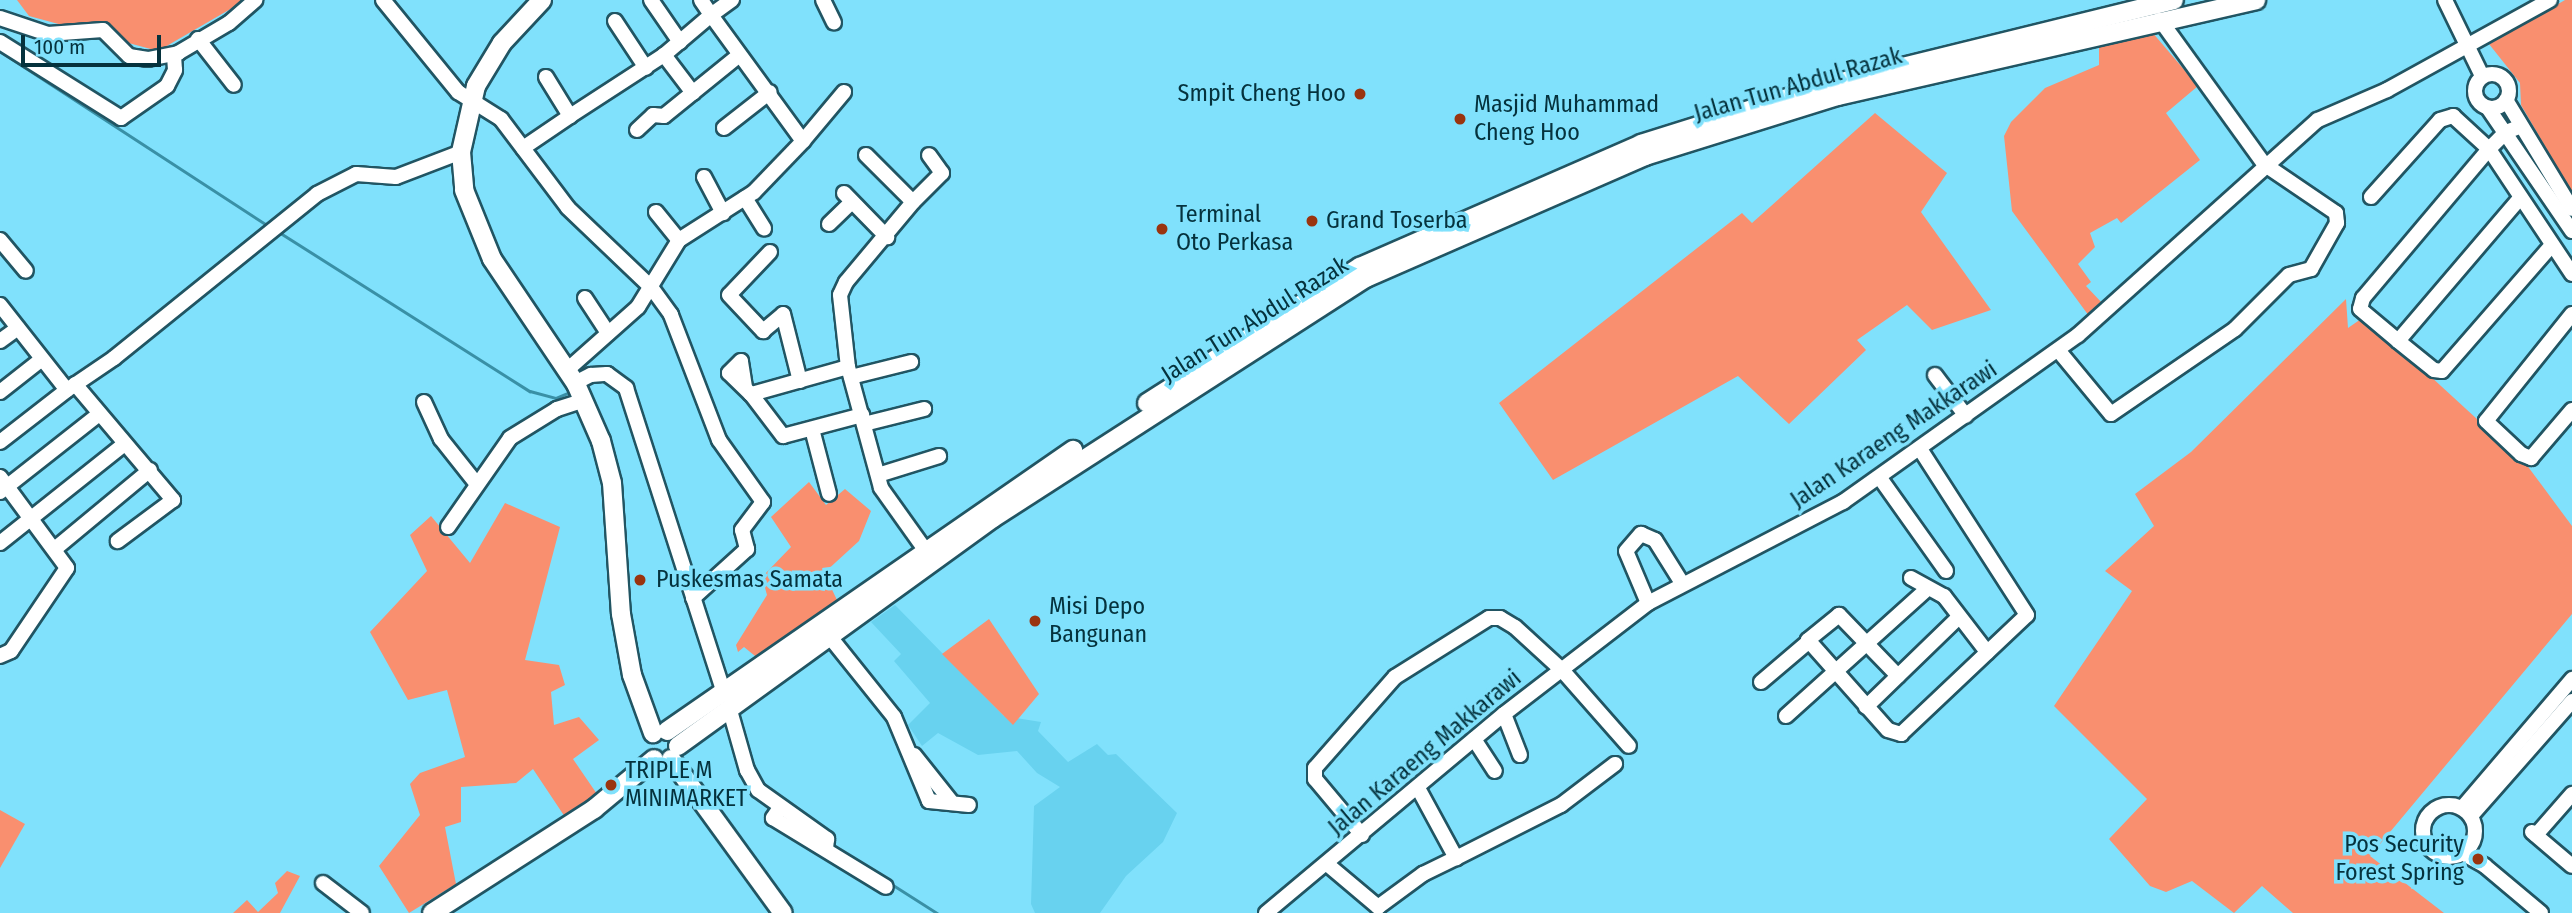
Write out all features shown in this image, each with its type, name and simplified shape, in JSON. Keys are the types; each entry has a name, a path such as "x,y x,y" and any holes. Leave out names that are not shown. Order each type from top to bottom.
{"main road":[{"path":"542,0 502,43 471,99 461,152 468,207 492,259 576,386 608,462 621,614 632,675 660,732 668,755 783,913"},
{"name":"Jalan Tun Abdul Razak","path":"834,628 926,551 1030,486 1360,267 1643,150 1833,84 2174,4 2256,0"},
{"name":"Jalan Tun Abdul Razak","path":"1643,150 1838,96 2160,20 2174,4"},
{"name":"Jalan Tun Abdul Razak","path":"660,732 727,700 834,628 1030,486"},
{"name":"Jalan Tun Abdul Razak","path":"432,913 594,809 668,755 727,700"},
{"path":"660,732 646,746 668,755"}],"street":[{"path":"0,18 48,34 103,30 138,60 174,55 229,23 255,0"},
{"path":"383,0 449,83 501,119 568,208 651,287 681,335 719,440 763,502 742,530 747,549 693,598"},
{"path":"651,0 680,42"},
{"path":"701,0 738,56 770,92 783,118 803,141"},
{"path":"523,148 646,68 732,0"},
{"path":"823,0 834,23"},
{"path":"2445,0 2482,76 2475,95 2513,129 2572,209"},
{"name":"Jalan Karaeng Makkarawi","path":"1266,913 1504,714 1648,603 1682,583 1786,535 1880,478 2057,350 2126,294 2264,164 2318,120 2387,90 2550,0"},
{"path":"2057,350 2111,414 2235,329 2288,275 2311,270 2337,223 2336,213 2264,164 2160,20"},
{"path":"615,22 646,68"},
{"path":"198,40 234,85"},
{"path":"0,41 121,118 167,86 175,70 174,55"},
{"path":"664,55 693,93"},
{"path":"637,130 653,115 664,117 738,56"},
{"path":"2482,76 2493,73 2505,80 2506,100 2513,129 2572,231"},
{"path":"546,77 569,116"},
{"path":"724,128 770,92"},
{"path":"576,386 607,333 638,307 678,240 745,198 803,141 844,92"},
{"path":"2488,108 2506,100"},
{"path":"2371,197 2445,116 2453,116 2489,149 2572,274"},
{"path":"2513,129 2489,149 2360,303 2360,309 2434,370 2442,371 2551,246"},
{"path":"0,442 317,194 348,177 362,173 396,177 461,152"},
{"path":"866,155 913,202"},
{"path":"926,551 888,503 877,475 850,372 841,289 887,237 913,202 942,173 929,155"},
{"path":"704,177 723,213"},
{"path":"745,198 764,228"},
{"path":"829,224 848,198 887,237"},
{"path":"2398,341 2520,198"},
{"path":"656,212 678,240"},
{"path":"0,240 26,271"},
{"path":"770,252 729,294 762,331 787,333 800,381"},
{"path":"585,298 607,333"},
{"path":"0,305 42,359 150,470 172,502 118,541"},
{"path":"2572,314 2486,421 2521,454 2531,458 2572,410"},
{"path":"0,341 18,328"},
{"path":"0,392 42,359"},
{"path":"911,362 748,391 781,435 924,409"},
{"path":"448,527 496,452 576,386 591,375 607,374 626,388 751,778 777,812 886,887"},
{"path":"1935,375 1966,416"},
{"path":"424,402 441,439 476,482"},
{"path":"0,656 11,651 66,573 66,562 56,548 2,485 98,415"},
{"path":"812,429 830,494"},
{"path":"0,543 123,445"},
{"path":"1808,642 1888,730 1900,734 2017,626 2026,611 1920,449"},
{"path":"877,475 939,456"},
{"path":"56,548 150,470"},
{"path":"1880,478 1946,571"},
{"path":"1648,603 1626,551 1641,534 1655,540 1682,583"},
{"path":"1911,578 1944,596 1987,652"},
{"path":"1786,716 1928,588"},
{"path":"1761,682 1839,615 1898,676"},
{"path":"1362,835 1315,779 1315,768 1407,667 1493,617 1515,627 1562,670 1629,746"},
{"path":"1866,707 1959,617"},
{"path":"834,628 894,717 910,751 950,800 969,805"},
{"path":"2490,785 2572,679"},
{"path":"2466,812 2572,701"},
{"path":"1504,714 1520,755"},
{"path":"1474,739 1495,771"},
{"path":"1327,864 1378,910 1423,873 1567,802 1615,764"},
{"path":"1418,788 1456,858"},
{"path":"2572,794 2534,834 2572,864"},
{"path":"2466,812 2439,807 2427,817 2424,829 2427,844 2435,852 2446,856 2462,853 2473,842"},
{"path":"2466,812 2473,842 2485,866"},
{"path":"2462,853 2485,866 2541,913"},
{"path":"323,883 362,913"}],"shaded area":[{"path":"17,0 246,0 158,51 29,16"},
{"path":"2565,0 2572,0 2572,193 2521,105 2520,83 2489,44"},
{"path":"2152,32 2198,86 2166,113 2200,160 2121,223 2117,218 2090,233 2095,247 2078,264 2091,282 2086,286 2103,304 2089,316 2012,211 2004,136 2011,122 2045,88 2099,65 2099,44"},
{"path":"1875,113 1947,173 1921,212 1991,310 1932,330 1907,305 1857,340 1866,350 1789,424 1738,376 1553,480 1499,403 1742,213 1752,223"},
{"path":"2346,299 2348,328 2361,319 2429,375 2526,464 2572,526 2572,614 2370,856 2444,913 2293,913 2262,886 2234,913 2192,881 2166,892 2150,886 2109,839 2147,799 2054,706 2132,591 2105,571 2154,526 2135,494 2191,452"},
{"path":"809,482 826,505 845,489 871,511 859,541 824,573 837,600 760,660 744,647 738,652 736,645 767,595 762,577 791,547 771,517"},
{"path":"505,503 560,527 525,660 559,665 565,685 551,692 554,725 579,717 599,740 573,759 597,794 565,817 533,769 516,783 461,787 461,822 445,827 456,884 409,913 379,866 420,815 410,784 420,773 465,757 447,690 408,700 370,632 427,571 410,535 431,516 470,563"},
{"path":"895,605 1004,716 1041,722 1038,731 1068,762 1097,744 1108,755 1116,754 1177,813 1163,842 1126,876 1100,913 1035,913 1031,904 1034,806 1060,787 1037,773 1017,751 978,755 938,733 922,746 908,725 930,703 894,661 901,654 871,622"},
{"path":"989,619 1039,694 1013,725 942,654"},
{"path":"0,810 25,824 0,868"},
{"path":"287,871 300,876 280,913 233,913 247,900 258,912 278,893 275,883"}],"waterway":[{"path":"0,51 270,227"},
{"path":"279,232 530,391 556,398 570,392"},
{"path":"636,398 649,438"},
{"path":"832,846 937,913"}],"place":[{"name":"Smpit Cheng Hoo","path":"1360,94"},
{"name":"Masjid Muhammad Cheng Hoo","path":"1460,119"},
{"name":"Grand Toserba","path":"1312,221"},
{"name":"Terminal Oto Perkasa","path":"1162,229"},
{"name":"Puskesmas Samata","path":"640,580"},
{"name":"Misi Depo Bangunan","path":"1035,621"},
{"name":"TRIPLE M MINIMARKET","path":"611,785"},
{"name":"Pos Security Forest Spring","path":"2478,859"}]}
